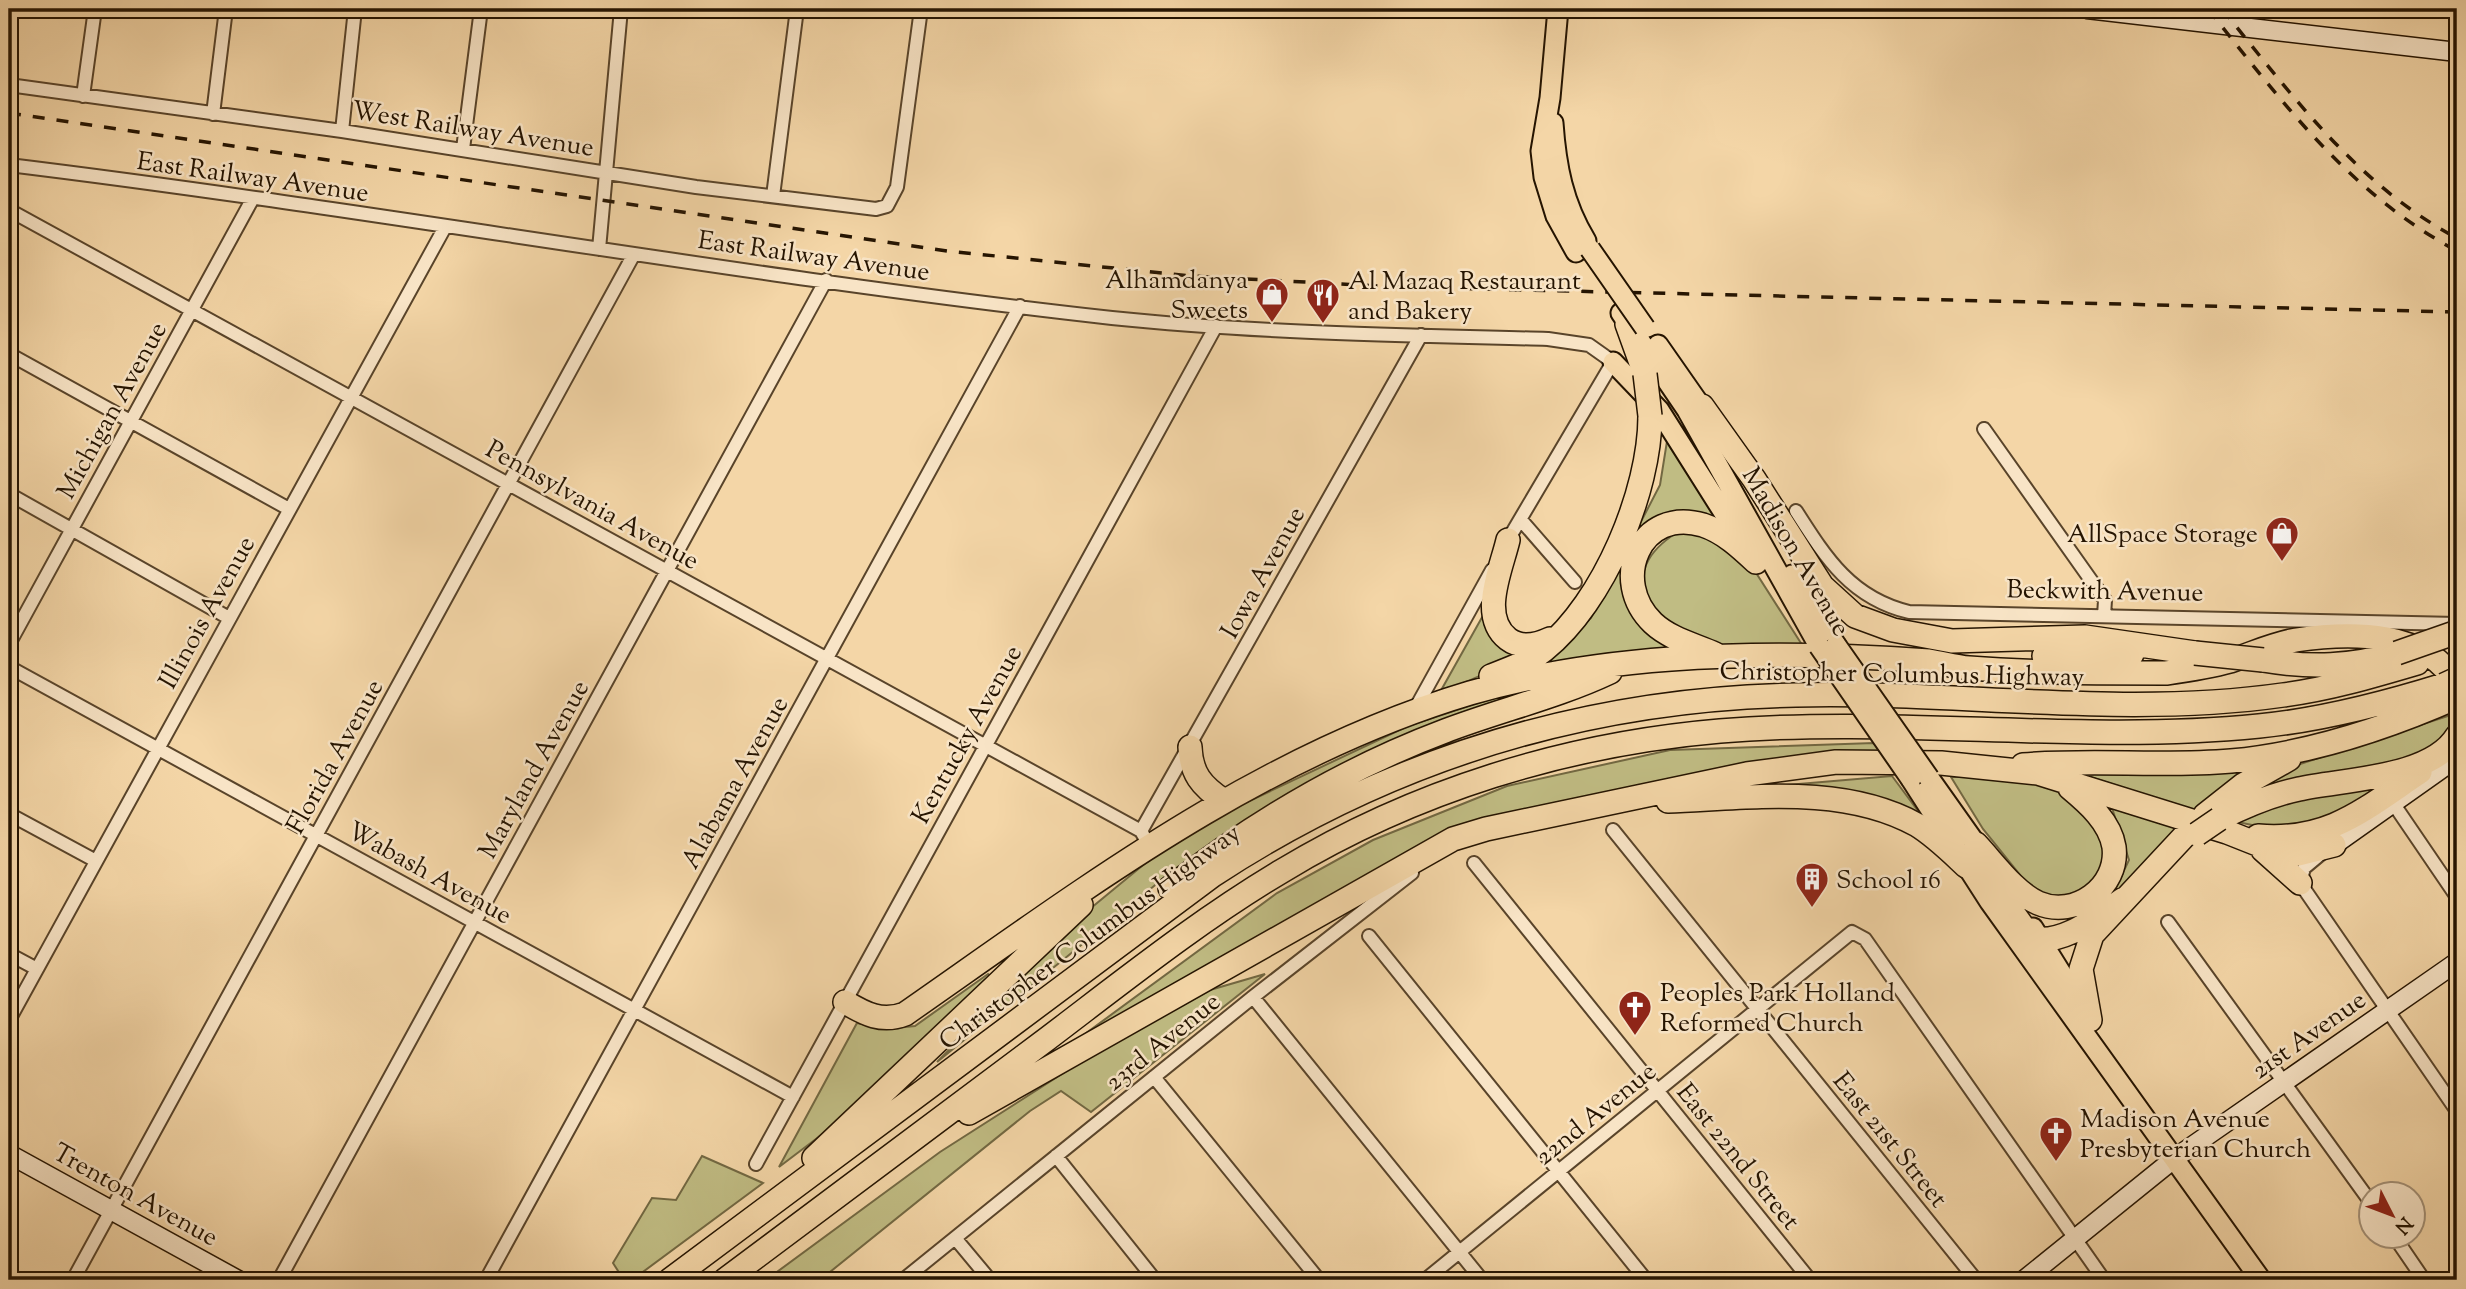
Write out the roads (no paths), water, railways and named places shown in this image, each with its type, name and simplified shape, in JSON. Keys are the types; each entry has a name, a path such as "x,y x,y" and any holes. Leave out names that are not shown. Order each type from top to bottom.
{"highway":[{"path":"1439,704 1533,657 1565,629 1593,591 1633,511 1647,464 1650,416 1644,374 1631,321"},
{"path":"1702,406 1754,478 1822,586 1855,616 1893,630 1952,640 2085,637 2302,666 2338,666 2407,658 2457,632"},
{"path":"1721,657 1671,635 1647,617 1637,602 1631,583 1634,556 1656,530 1681,522 1712,529 1736,544 1755,562"},
{"path":"1508,540 1493,607 1497,626 1514,643 1529,645 1546,640 1565,629"},
{"path":"748,1222 941,1041 1128,859 1145,838 1336,745 1439,704 1534,677 1629,663 1721,657 1931,662 1966,668 2166,673 2198,669 2295,640 2379,638 2400,642 2440,664 2454,685 2323,744 2243,785 2207,826 2157,866 2124,899 2092,935 2085,948 2082,979 2091,1020"},
{"name":"Christopher Columbus Highway","path":"670,1280 911,1103 1128,936 1246,853 1313,815 1383,781 1493,741 1607,713 1722,698 1799,695 2116,703 2206,702 2323,689 2407,658 2457,648"},
{"path":"1931,662 1965,657 2195,653"},
{"path":"911,1103 935,1070 1226,844 1280,809 1381,756 1446,730 1577,688 1629,663"},
{"name":"Christopher Columbus Highway","path":"725,1280 1205,922 1281,871 1380,820 1501,773 1603,747 1719,731 1802,728 2175,731 2263,726 2339,714 2454,685"},
{"path":"1992,767 2061,762 2232,761 2323,744"},
{"path":"1191,747 1191,768 1201,782 1223,801"},
{"path":"2207,826 2255,801 2298,789 2390,774 2454,748"},
{"path":"2207,826 2276,837 2319,833 2363,810 2454,748"},
{"path":"872,1170 1145,1011 1453,839 1486,828 1747,774 1836,762 1992,767 2038,773 2207,826 2257,846 2298,854 2334,845"},
{"path":"1976,844 2011,881 2039,903 2071,906 2090,899 2108,878 2114,847 2103,821 2065,783"},
{"path":"1598,804 1782,797 1836,800 1897,815 1927,832 1966,866"},
{"path":"1945,832 1964,845 2031,938 2041,940 2067,933 2124,899"},
{"path":"2257,846 2300,883"},
{"path":"845,1002 871,1016 887,1019 905,1014 1128,859"}],"main road":[{"name":"Madison Avenue","path":"1558,9 1550,98 1541,151 1544,177 1556,216 1583,250 1631,321 1828,645 1920,778 1976,844 2041,940 2091,1020 2141,1110"},
{"name":"Madison Avenue","path":"1583,250 1631,321 1702,406 1828,645"},
{"path":"1613,362 1659,410 1755,562 1828,645"},
{"name":"Madison Avenue","path":"1920,778 1945,832 1966,866 2261,1280"}],"street":[{"path":"83,96 95,9"},
{"path":"213,114 226,9"},
{"path":"342,131 355,9"},
{"path":"463,149 481,9"},
{"path":"599,249 621,9"},
{"path":"773,196 797,9"},
{"name":"West Railway Avenue","path":"9,85 342,131 773,196 883,208 895,196 920,9"},
{"path":"2087,9 2457,52"},
{"name":"East Railway Avenue","path":"9,165 1020,306 1216,326 1576,341 1613,362"},
{"name":"Michigan Avenue","path":"9,644 253,198"},
{"name":"Pennsylvania Avenue","path":"9,210 829,659 1145,838"},
{"name":"Illinois Avenue","path":"9,1020 445,227"},
{"name":"Florida Avenue","path":"73,1280 634,254"},
{"name":"Maryland Avenue","path":"279,1280 826,280"},
{"name":"Alabama Avenue","path":"486,1280 829,659 1020,306"},
{"name":"Kentucky Avenue","path":"756,1164 1216,326"},
{"name":"Iowa Avenue","path":"1145,838 1191,747 1421,335"},
{"path":"9,354 289,509"},
{"path":"1413,713 1508,540 1613,362"},
{"path":"1984,429 2105,600 2104,616"},
{"path":"9,494 229,618"},
{"name":"Beckwith Avenue","path":"1796,511 1837,571 1869,597 1898,609 1923,614 2457,624"},
{"path":"1521,520 1574,582"},
{"name":"Wabash Avenue","path":"9,667 793,1097"},
{"path":"2454,748 2393,803 2304,868 2300,883 2457,1111"},
{"path":"2393,803 2457,897"},
{"path":"9,814 96,861"},
{"name":"East 21st Street","path":"1613,830 1976,1280"},
{"name":"23rd Avenue","path":"903,1280 1453,839"},
{"name":"East 22nd Street","path":"1475,863 1810,1280"},
{"path":"2168,922 2358,1185"},
{"name":"22nd Avenue","path":"1425,1280 1852,932 1859,934 2075,1238"},
{"path":"1369,936 1646,1280"},
{"path":"9,954 37,969"},
{"name":"21st Avenue","path":"2024,1280 2175,1158 2457,962"},
{"path":"1253,997 1482,1280"},
{"path":"1154,1077 1319,1280"},
{"name":"Trenton Avenue","path":"9,1154 237,1280"},
{"path":"1056,1156 1155,1280"},
{"path":"955,1238 990,1280"},
{"path":"2075,1238 2104,1280"},
{"path":"2403,1250 2424,1280"}],"railway":[{"path":"2208,9 2320,144 2383,202 2418,228 2457,251"},
{"path":"2222,9 2301,105 2357,165 2388,192 2457,238"},
{"path":"9,113 947,251 1191,276 1397,287 2457,312"}],"place":[{"name":"Alhamdanya Sweets","path":"1272,324"},
{"name":"Al Mazaq Restaurant and Bakery","path":"1323,325"},
{"name":"AllSpace Storage","path":"2282,563"},
{"name":"School 16","path":"1812,909"},
{"name":"Peoples Park Holland Reformed Church","path":"1635,1037"},
{"name":"Madison Avenue Presbyterian Church","path":"2056,1163"}]}
